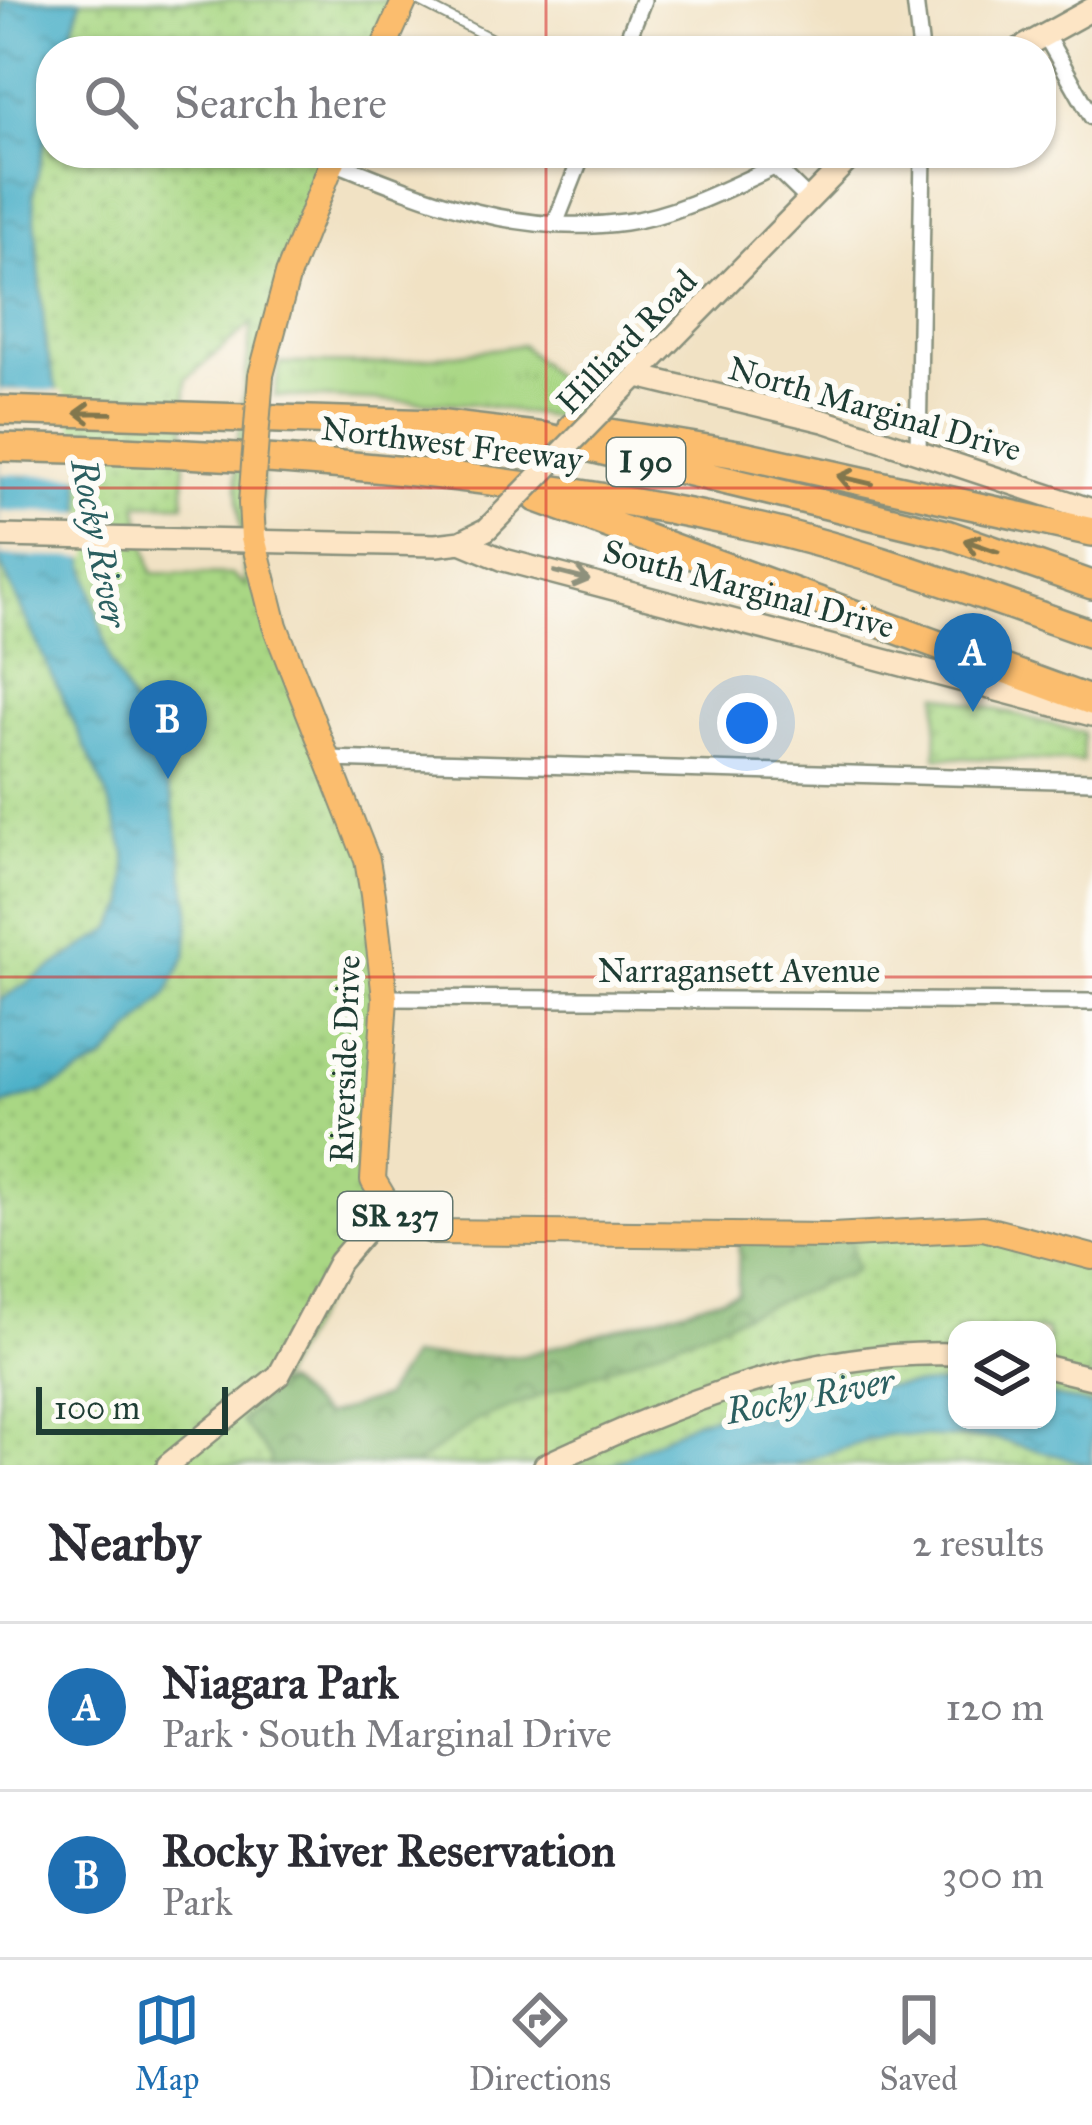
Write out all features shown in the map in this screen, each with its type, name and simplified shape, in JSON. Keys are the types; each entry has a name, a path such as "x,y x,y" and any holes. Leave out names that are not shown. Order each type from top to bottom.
{"highway":[{"name":"Northwest Freeway","path":"0,410 436,424 545,437 947,534 1092,585"},
{"path":"218,416 449,412 547,423 744,455 1092,532"},
{"name":"Northwest Freeway","path":"0,448 184,452 495,478 763,529 872,559 1092,634"},
{"path":"495,478 553,506 1092,701"}],"main road":[{"path":"389,36 406,0"},
{"path":"1046,36 1092,9"},
{"name":"Riverside Drive","path":"330,168 288,274 261,375 251,503 253,538 275,626 367,860 385,998 383,1084 372,1163 373,1180 387,1206"},
{"name":"Hilliard Road","path":"0,536 461,542 487,529 840,168"},
{"name":"North Marginal Drive","path":"638,376 919,451 1092,509"},
{"name":"South Marginal Drive","path":"461,542 504,560 1092,715"},
{"path":"168,1465 279,1375 339,1262 387,1206"},
{"name":"SR 237","path":"387,1206 409,1226 434,1232 832,1236 983,1228 1092,1257"},
{"path":"545,1465 682,1402 778,1372 884,1354 948,1354"},
{"path":"1056,1369 1092,1378"}],"street":[{"path":"629,36 643,0"},
{"path":"915,0 919,36"},
{"path":"1056,54 1092,117"},
{"path":"359,168 451,209 554,224 627,222 769,168"},
{"path":"554,224 577,168"},
{"path":"776,168 809,200"},
{"path":"919,451 923,168"},
{"path":"328,759 1092,781"},
{"name":"Narragansett Avenue","path":"385,998 1092,1002"}],"lane":[{"path":"416,0 486,36"}],"green space":[{"path":"0,0 399,0 385,36 36,36 36,168 333,168 267,347 260,566 371,860 381,1062 354,1245 272,1391 241,1421 271,1458 270,1465 0,1465","holes":["252,323 235,466 246,586 232,575 152,573 137,504 184,504 186,379"]},
{"path":"522,345 591,413 583,422 472,404 275,396 280,363 381,364"},
{"path":"938,694 1083,733 1083,762 936,757"},
{"path":"971,1232 1092,1261 1092,1465 414,1465 478,1420 855,1271 851,1234"},
{"path":"851,1234 1029,1321 948,1321 948,1334 610,1465 132,1465 284,1382 324,1416 384,1397 410,1357 523,1356 738,1293 739,1239"}],"water":[{"name":"Rocky River","path":"2,0 81,0 70,36 36,36 39,168 33,195 46,347 81,486 84,558 96,610 111,663 147,733 172,800 190,909 186,956 167,994 105,1059 48,1090 0,1106 0,1000 112,929 127,904 126,854 106,792 0,563"},
{"name":"Rocky River","path":"948,1383 948,1429 1056,1429 1056,1396 1092,1406 1092,1465 997,1439 886,1435 790,1465 610,1465 697,1420 829,1389"}],"pier":[{"path":"0,390 63,391 85,476 0,474"},
{"path":"0,511 88,513 90,558 0,556"}],"place":[{"name":"Niagara Park","path":"973,712"},
{"name":"Rocky River Reservation","path":"168,779"}]}
